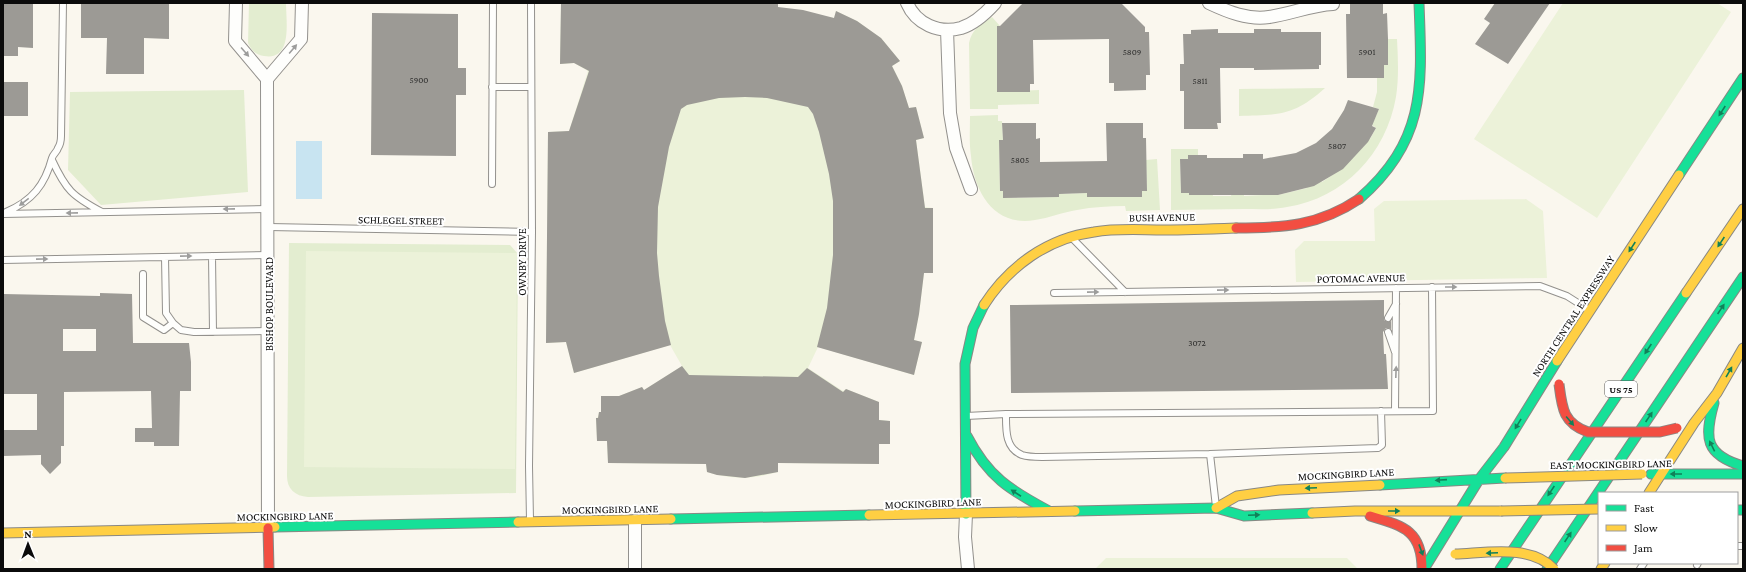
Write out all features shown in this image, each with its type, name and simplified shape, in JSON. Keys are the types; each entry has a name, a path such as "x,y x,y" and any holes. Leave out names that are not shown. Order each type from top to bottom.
{"main road":[{"name":"BUSH AVENUE","path":"966,514 964,374 968,348 973,327 983,307 1008,274 1022,262 1047,246 1070,236 1098,231 1272,228 1292,226 1324,217 1341,210 1385,174 1406,141 1414,122 1419,98 1420,76 1419,3"},
{"name":"NORTH CENTRAL EXPRESSWAY","path":"1423,569 1461,511 1480,478 1504,447 1562,353 1743,78"},
{"name":"US 75","path":"1500,569 1743,209"},
{"path":"1599,492 1743,277"},
{"path":"1650,492 1694,423 1717,393 1743,348"},
{"path":"1562,353 1559,384 1561,402 1567,419 1577,428 1588,432 1660,432 1694,423"},
{"path":"1717,393 1708,423 1710,443 1716,453 1723,459 1743,466"},
{"path":"965,430 975,452 989,471 1016,493 1051,512"},
{"name":"EAST MOCKINGBIRD LANE","path":"1480,478 1642,474 1743,474"},
{"name":"MOCKINGBIRD LANE","path":"1216,508 1237,496 1280,490 1480,478"},
{"path":"1547,569 1598,493"},
{"name":"MOCKINGBIRD LANE","path":"3,533 1216,508 1244,516 1355,511 1461,511"},
{"path":"1461,511 1598,509"},
{"path":"1355,511 1402,526 1410,532 1419,544 1423,555 1423,569"},
{"path":"268,528 269,569"},
{"path":"1452,556 1523,552 1538,557 1554,569"}],"street":[{"path":"236,3 235,41 267,79 301,39 302,3"},
{"path":"908,3 919,20 933,27 947,30 962,28 975,21 996,3"},
{"path":"1210,3 1232,14 1268,17 1320,4 1333,4"},
{"path":"947,30 950,113 956,148 971,189"},
{"name":"BISHOP BOULEVARD","path":"267,79 269,227 268,528"},
{"path":"966,514 965,537 968,569"},
{"path":"635,521 635,569"}],"lane":[{"path":"3,214 20,206 34,194 45,178 52,157 59,148 61,136 63,3"},
{"path":"492,184 493,3"},
{"name":"OWNBY DRIVE","path":"530,522 529,466 532,232 530,87 531,3"},
{"path":"492,87 530,87"},
{"path":"52,160 62,182 80,200 102,212"},
{"path":"3,214 268,208"},
{"name":"SCHLEGEL STREET","path":"269,227 532,232"},
{"path":"1070,236 1125,292"},
{"path":"3,260 269,255"},
{"path":"212,256 213,332"},
{"path":"166,257 166,313 173,323 181,330 194,332 269,331"},
{"path":"143,274 143,317 164,330 173,323"},
{"name":"POTOMAC AVENUE","path":"1054,292 1540,286 1567,296 1591,311"},
{"path":"965,416 1006,414 1433,411 1432,287"},
{"path":"1395,411 1396,288"},
{"path":"1388,318 1396,303"},
{"path":"1388,332 1396,358"},
{"path":"1006,414 1006,434 1010,447 1023,455 1042,457 1210,454 1378,448 1382,445 1381,411"},
{"path":"1210,454 1216,508"}],"green space":[{"path":"249,3 286,3 286,38 284,46 280,52 273,56 259,55 252,50 248,43"},
{"path":"561,3 732,5 800,12 834,18 836,11 857,21 881,38 900,61 892,66 902,86 909,108 916,107 924,138 916,140 925,207 933,208 933,273 924,273 914,340 922,342 914,375 818,347 808,368 843,391 846,389 879,402 879,420 890,421 890,444 879,444 879,464 778,463 778,472 742,478 716,475 707,472 706,464 608,463 607,441 597,441 596,418 598,417 599,412 601,412 601,396 609,400 642,387 644,390 682,366 670,345 574,373 566,342 546,343 548,132 569,131 588,71 574,63 560,64"},
{"path":"1563,3 1717,3 1731,12 1597,218 1474,139"},
{"path":"992,17 1000,26 997,26 997,92 1039,90 1039,104 998,105 998,109 970,109 970,38 980,25"},
{"path":"1388,39 1397,39 1398,53 1397,90 1391,118 1383,137 1372,154 1359,170 1344,183 1327,194 1308,202 1282,208 1171,210 1171,149 1198,149 1198,155 1188,159 1180,159 1181,193 1189,193 1189,195 1207,195 1212,192 1213,196 1231,196 1232,192 1244,192 1244,196 1263,195 1263,192 1277,191 1278,195 1307,188 1307,184 1320,179 1322,182 1340,170 1366,144 1363,140 1366,137 1370,139 1376,128 1372,125 1379,109 1373,107 1377,92 1377,78 1384,78 1384,65 1388,65"},
{"path":"1325,88 1295,109 1276,114 1239,116 1239,89"},
{"path":"244,90 248,192 101,205 68,170 70,92"},
{"path":"998,115 998,121 1002,121 1003,140 999,140 1000,191 1003,191 1003,198 1059,197 1059,194 1087,193 1087,197 1114,197 1126,193 1126,197 1142,197 1142,191 1147,190 1146,160 1157,159 1160,210 1126,211 1125,206 1101,207 1072,211 1035,220 1021,221 1008,218 989,204 982,194 976,182 970,151 970,116"},
{"path":"1526,199 1543,211 1547,278 1296,282 1295,250 1304,241 1375,241 1374,209 1384,201"},
{"path":"289,243 510,245 518,254 516,493 308,497 299,495 290,488 287,481"},
{"path":"306,251 517,253 515,469 304,467"},
{"path":"1106,558 1347,558 1358,569 1095,569"}],"water":[{"path":"296,141 322,141 322,199 296,199"}],"building":[{"path":"3,3 33,3 33,48 18,47 18,56 3,56"},
{"path":"81,3 169,4 169,39 144,38 144,74 106,74 107,38 81,38"},
{"path":"561,3 778,3 778,7 803,10 834,18 836,11 857,21 881,38 900,61 892,66 902,86 909,108 916,107 924,138 916,140 925,208 933,208 933,273 924,273 914,340 922,342 914,375 817,347 827,308 833,255 833,201 829,174 819,132 813,114 808,107 767,98 745,97 719,98 687,105 681,109 669,147 658,207 657,253 665,321 671,345 574,373 566,342 546,343 548,132 569,131 589,71 574,63 560,64"},
{"path":"1023,3 1121,3 1145,27 1145,32 1149,32 1150,75 1146,75 1146,90 1114,91 1114,83 1109,83 1109,39 1033,40 1034,84 1030,84 1030,92 997,92 997,26 1000,26"},
{"path":"1350,3 1383,3 1383,14 1387,13 1388,39 1388,65 1384,65 1384,78 1347,78 1346,14 1350,14"},
{"path":"1495,3 1550,3 1508,64 1475,44 1490,23 1484,19"},
{"path":"372,13 458,14 458,68 466,68 466,95 456,95 456,156 371,155"},
{"path":"1218,29 1218,33 1254,33 1254,29 1281,29 1281,32 1321,32 1321,65 1319,65 1319,69 1254,70 1254,68 1220,68 1221,123 1217,123 1218,129 1184,129 1184,91 1180,91 1180,64 1184,64 1183,34 1191,34 1191,30"},
{"path":"3,82 28,82 28,116 3,116"},
{"path":"1348,100 1379,109 1372,126 1376,128 1368,142 1343,169 1314,186 1278,195 1189,195 1189,193 1181,193 1180,159 1188,159 1188,155 1207,155 1207,158 1243,158 1243,154 1263,154 1263,159 1296,153 1316,143 1332,129 1344,110"},
{"path":"1002,123 1036,123 1036,139 1040,138 1040,162 1107,161 1106,123 1143,123 1143,138 1146,138 1147,191 1142,191 1142,197 1087,197 1087,193 1059,194 1059,197 1003,198 1003,191 1000,191 999,140 1003,140"},
{"path":"100,293 132,294 133,343 189,343 191,362 191,391 180,391 179,446 154,446 154,442 135,442 135,428 152,428 151,391 64,392 64,446 61,446 61,463 50,474 41,464 41,455 3,456 3,430 37,430 37,394 3,394 3,294 100,296","holes":["63,329 96,329 96,351 63,351"]},
{"path":"1384,300 1384,320 1388,322 1391,321 1391,329 1386,328 1383,332 1388,389 1011,393 1010,305"},
{"path":"682,366 689,375 798,377 807,368 843,392 846,389 879,402 879,420 890,421 890,444 879,444 879,464 778,463 778,472 745,478 717,475 707,472 706,464 608,463 607,441 597,441 596,418 598,418 599,412 601,412 601,396 619,396 642,387 644,390"}],"traffic: fast":[{"path":"1359,199 1381,177 1397,155 1409,133 1416,110 1419,85 1419,3"},
{"path":"1679,175 1743,78"},
{"path":"1599,492 1743,277"},
{"path":"1500,569 1686,293"},
{"path":"966,514 965,364 973,328 984,305"},
{"path":"1424,569 1480,478 1504,447 1557,361"},
{"path":"1714,403 1709,426 1710,444 1721,456 1730,462 1743,466"},
{"path":"967,436 983,462 1001,481 1011,489 1049,511"},
{"path":"1651,474 1743,474"},
{"path":"1380,485 1505,478"},
{"path":"1547,569 1598,493"},
{"path":"1075,511 1216,508 1244,516 1312,513"},
{"path":"1738,510 1743,510"},
{"path":"671,519 869,515"},
{"path":"275,527 518,522"}],"traffic: slow":[{"path":"1557,361 1679,175"},
{"path":"1686,293 1743,209"},
{"path":"984,305 1005,278 1031,256 1061,240 1077,235 1111,230 1236,228"},
{"path":"1650,492 1694,423 1717,393 1743,348"},
{"path":"1505,478 1642,474"},
{"path":"1216,508 1237,496 1279,490 1380,485"},
{"path":"1501,511 1598,509"},
{"path":"869,515 1075,511"},
{"path":"1312,513 1355,511 1501,511"},
{"path":"518,522 671,519"},
{"path":"3,533 275,527"},
{"path":"1455,554 1494,552 1521,553 1544,561 1554,569"},
{"path":"1601,569 1604,564"}],"traffic: jam":[{"path":"1236,228 1300,224 1330,215 1359,199"},
{"path":"1559,384 1565,414 1573,424 1588,432 1660,432 1677,428"},
{"path":"1370,516 1401,527 1414,538 1419,546 1422,569"},
{"path":"268,528 269,569"}]}
